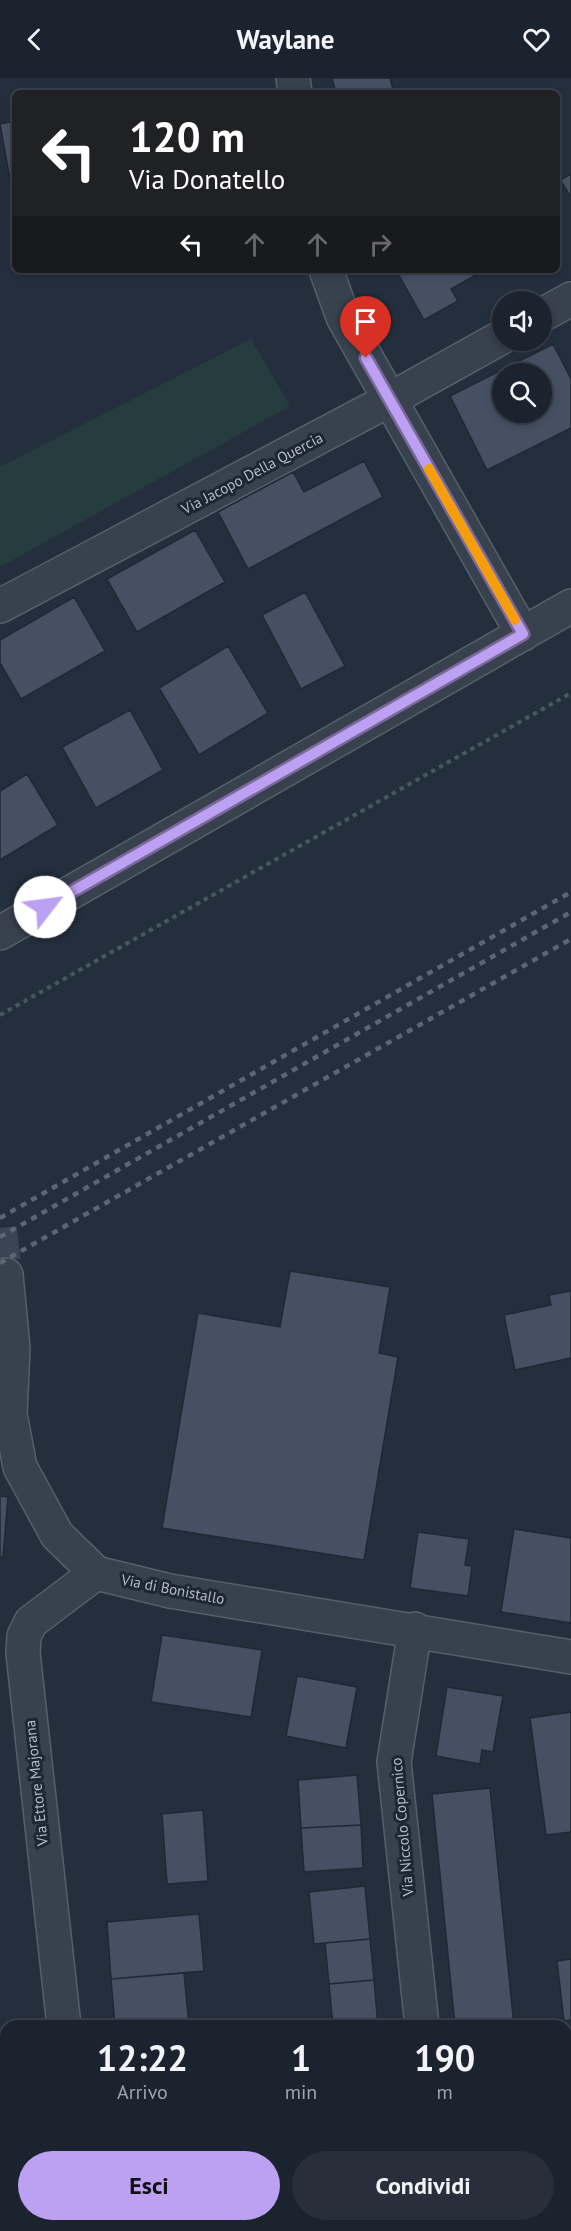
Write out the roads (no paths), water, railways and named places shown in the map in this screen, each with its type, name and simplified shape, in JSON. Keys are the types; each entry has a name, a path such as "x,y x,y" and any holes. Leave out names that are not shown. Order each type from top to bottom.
{"street":[{"path":"327,273 343,317 523,634"},
{"path":"552,309 571,299"},
{"name":"Via Jacopo Della Quercia","path":"0,606 389,400 492,343"},
{"path":"0,933 571,606"},
{"path":"6,1275 13,1348 10,1414 20,1467 57,1535 96,1573"},
{"name":"Via di Bonistallo","path":"96,1573 170,1591 416,1629 571,1657"},
{"name":"Via Ettore Majorana","path":"63,2020 23,1653 24,1636 31,1622 96,1573"},
{"name":"Via Niccolo Copernico","path":"416,1629 394,1762 421,2020"}],"tunnel":[{"path":"0,1228 6,1275"}],"railway":[{"path":"0,1218 571,892"},
{"path":"0,1237 571,912"},
{"path":"0,1263 571,939"}]}
